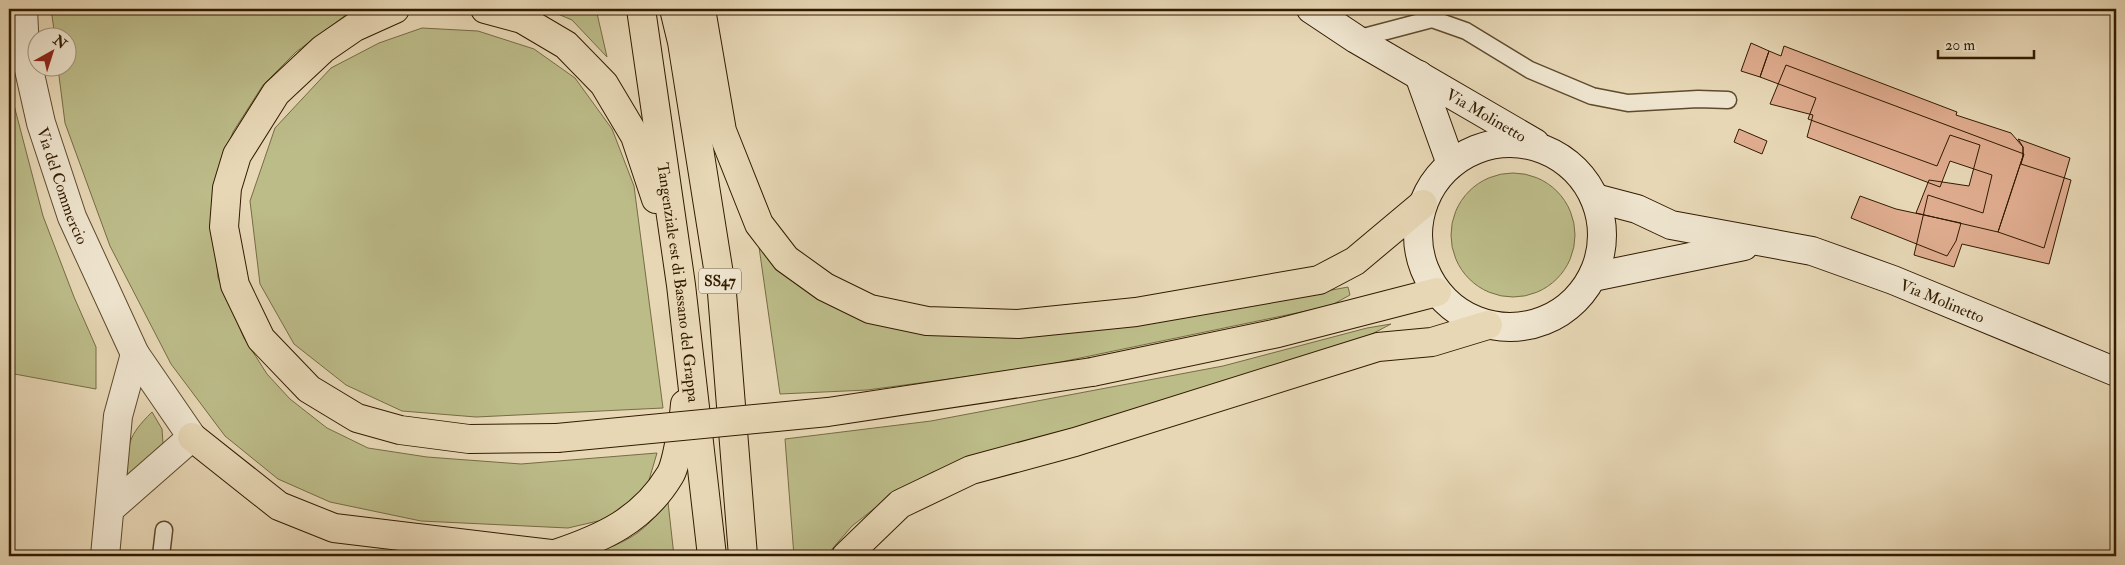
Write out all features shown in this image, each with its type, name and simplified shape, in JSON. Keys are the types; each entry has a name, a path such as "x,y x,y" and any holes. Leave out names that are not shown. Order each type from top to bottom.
{"highway":[{"path":"391,9 355,27 324,49 276,93 237,155 227,188 224,227 235,285 261,339 309,389 357,418 400,430 469,439 557,438 828,412 1092,372 1278,333 1438,292"},
{"path":"485,9 522,19 566,45 604,84 635,136 681,284"},
{"name":"Tangenziale est di Bassano del Grappa","path":"641,9 681,284 712,556"},
{"name":"SS47","path":"674,9 682,42 722,293 743,556"},
{"path":"701,9 722,131 759,224 786,259 825,287 870,309 927,321 1018,324 1136,312 1319,280 1355,261 1423,204"},
{"path":"846,556 900,504 971,470 1074,442 1378,347 1432,342 1488,325"},
{"path":"192,437 279,506 334,528 562,555 597,540 641,511 671,474 684,415 688,347"}],"main road":[{"name":"Via del Commercio","path":"23,9 25,52 41,123 72,217 135,354 192,437"},
{"name":"Via Molinetto","path":"1311,9 1356,38 1554,154 1576,170 1595,198 1602,224 1602,252 1593,277 1574,302 1549,319 1519,328 1488,325 1469,318 1452,307 1438,292 1423,265 1418,234 1423,204 1434,182 1451,164 1474,150 1501,143 1528,145 1554,154"},
{"name":"Via Molinetto","path":"1419,75 1451,164"},
{"name":"Via Molinetto","path":"1595,198 1637,210 1671,225 1812,251 1894,280 2116,372"},
{"name":"Via Molinetto","path":"1593,277 1681,257 1765,242"},
{"path":"106,556 118,416 135,354"},
{"path":"111,508 192,437"}],"lane":[{"path":"1356,38 1432,19 1466,31 1530,70 1592,96 1628,103 1698,99 1728,100"},
{"path":"161,556 164,530"}],"green space":[{"path":"51,9 354,9 296,52 263,85 233,132 218,172 214,229 218,278 244,338 267,374 290,399 327,428 368,448 427,457 521,464 657,453 649,480 633,505 611,518 568,528 421,521 330,502 278,479 225,436 171,364 110,246 65,123 59,78 78,78 78,28 54,28"},
{"path":"546,9 596,9 607,57 572,20"},
{"path":"422,28 478,31 534,49 575,78 612,129 634,186 663,408 476,417 402,411 346,385 294,344 260,284 250,201 275,128 331,68 379,43"},
{"path":"9,86 43,216 74,297 96,347 96,389 9,373"},
{"path":"1513,173 1537,178 1557,191 1570,211 1575,235 1570,259 1557,279 1537,292 1513,297 1489,292 1469,279 1456,259 1451,235 1456,211 1469,191 1489,178"},
{"path":"759,247 829,303 871,320 1245,306 1348,287 1350,295 1330,306 1032,368 867,390 780,394"},
{"path":"1391,324 1347,347 933,472 894,493 852,526 826,556 794,556 785,439 931,421 1223,366 1367,328"},
{"path":"152,412 162,429 163,443 127,477 130,441"},
{"path":"668,502 674,556 617,556 605,549 633,536 654,518"}],"building":[{"path":"1751,43 1769,51 1760,77 1741,71"},
{"path":"1784,46 1957,112 1956,115 2011,133 2023,147 2023,156 1998,232 1916,213 1929,180 1969,186 1980,145 1950,135 1937,166 1808,119 1816,98 1760,77 1769,51 1781,56"},
{"path":"1786,65 2024,154 2021,164 2071,180 2049,264 1962,244 1954,267 1914,255 1928,195 1983,213 1992,175 1950,161 1940,187 1807,137 1813,115 1770,104"},
{"path":"1739,129 1767,141 1762,154 1734,142"},
{"path":"2018,139 2070,158 2044,248 1998,232 2023,156 2023,147"},
{"path":"1860,196 1896,209 1961,223 1956,241 1947,256 1851,218"}]}
